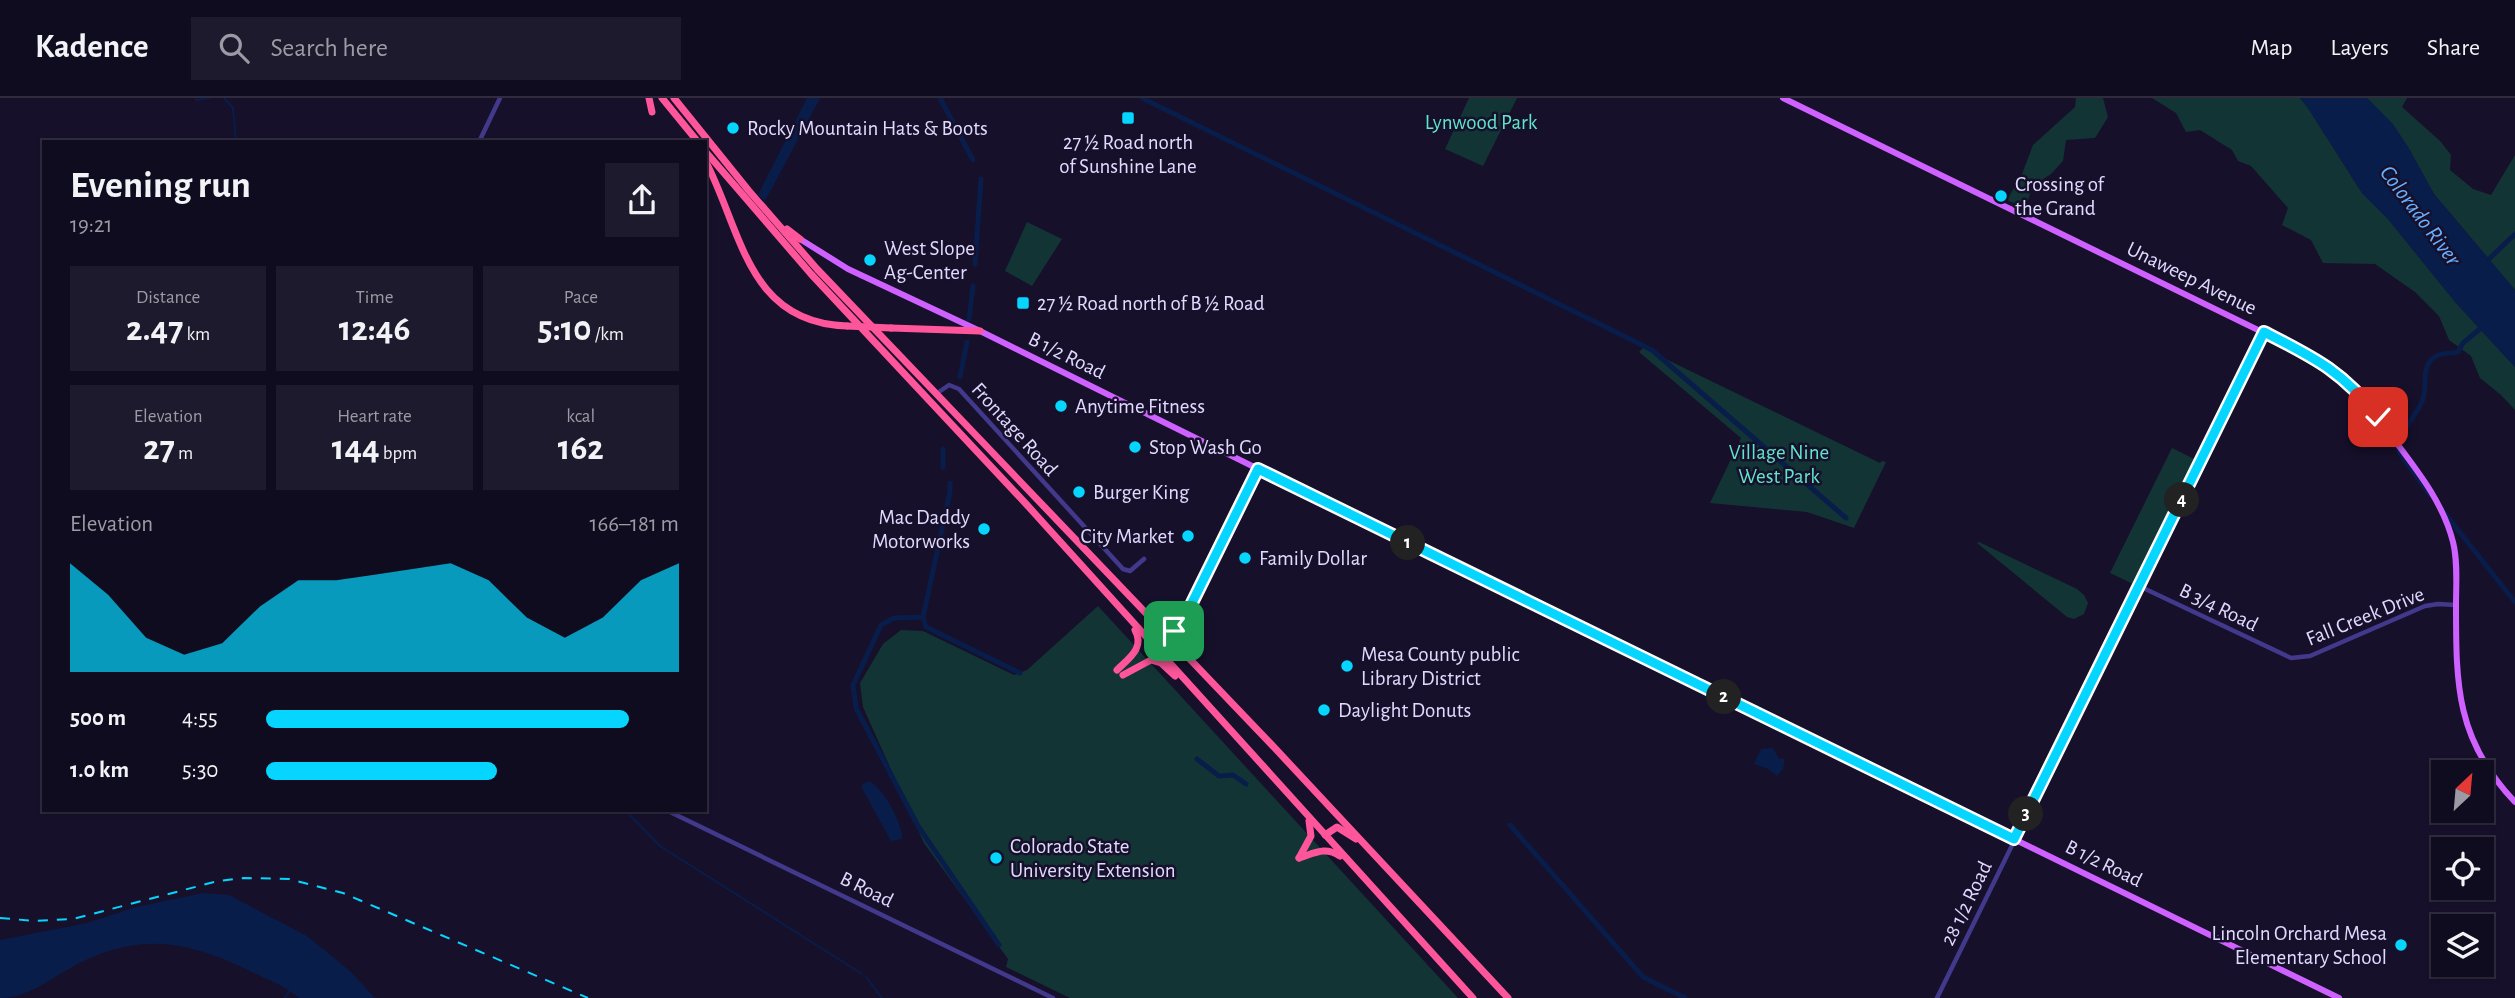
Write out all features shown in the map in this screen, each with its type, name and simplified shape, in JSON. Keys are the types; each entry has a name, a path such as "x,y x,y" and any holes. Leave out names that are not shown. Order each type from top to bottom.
{"highway":[{"path":"649,98 652,112"},
{"path":"663,98 689,118"},
{"path":"663,98 696,140"},
{"path":"674,98 749,191 817,269 1189,657 1508,998"},
{"path":"707,153 811,274 1156,645 1473,998"},
{"path":"707,165 742,246 766,290 778,303 800,317 831,326 980,331"},
{"path":"749,191 800,239"},
{"path":"918,389 936,394"},
{"path":"931,402 938,402 956,415"},
{"path":"1079,562 1137,632 1138,648 1120,673 1149,660 1159,662 1223,722"},
{"path":"1097,562 1116,575 1158,620 1173,621 1187,613"},
{"path":"1187,613 1182,639 1189,657"},
{"path":"1156,645 1172,647 1189,657"},
{"path":"1307,816 1311,836 1299,858 1329,850 1350,863"},
{"path":"1325,835 1333,828 1340,828 1373,852"}],"main road":[{"name":"Unaweep Avenue","path":"1783,98 2264,332 2322,362 2347,381 2367,403 2421,476 2445,518 2454,543 2457,574 2457,686 2469,733 2482,761 2515,802"},
{"name":"B 1/2 Road","path":"800,239 848,269 980,331 2339,998"}],"street":[{"path":"480,140 500,98"},
{"name":"28 1/2 Road","path":"1937,998 2264,332"},
{"name":"Frontage Road","path":"936,394 952,384 1123,569 1130,570 1144,559"},
{"path":"1156,645 1187,613 1258,469"},
{"name":"B 3/4 Road","path":"2139,586 2286,657"},
{"name":"Fall Creek Drive","path":"2286,657 2298,659 2311,656 2425,606 2456,605"},
{"path":"1156,645 1167,634"},
{"name":"B Road","path":"670,812 1053,998"}],"green space":[{"name":"Lynwood Park","path":"1469,98 1517,98 1483,166 1445,149"},
{"path":"2076,98 2103,98 2108,117 2095,138 2066,140 2063,161 2051,174 2033,186 2025,208 2007,200 2022,174 2033,145 2075,107"},
{"path":"2152,98 2300,98 2362,193 2388,219 2456,303 2515,367 2515,410 2480,378 2471,356 2449,340 2439,316 2415,292 2375,264 2323,263 2311,240 2282,225 2288,208 2251,166 2238,161 2232,150 2200,130 2186,132 2176,113"},
{"path":"2367,98 2407,98 2402,107 2440,141 2451,155 2450,170 2473,189 2491,195 2515,155 2515,290 2434,194 2393,125"},
{"path":"1027,222 1062,239 1032,286 1005,271"},
{"name":"Village Nine West Park","path":"1643,348 1880,463 1886,462 1854,528 1807,512 1710,503 1741,438 1639,352"},
{"path":"2172,448 2194,459 2133,584 2110,573"},
{"path":"1977,543 2077,589 2088,603 2084,614 2074,619 2067,617"},
{"path":"1098,606 1458,998 1070,998 1006,967 1008,959 924,843 863,707 860,683 883,644 901,630 923,631 1014,675 1027,670"}],"water":[{"path":"807,98 820,98 765,201 758,195"},
{"name":"Colorado River","path":"2300,98 2367,98 2393,124 2434,194 2515,290 2515,367 2456,303 2388,219 2362,193"},
{"path":"1773,748 1779,759 1785,759 1783,769 1777,776 1754,764 1761,749"},
{"path":"869,781 891,807 902,839 891,841 862,788 862,784"},
{"path":"203,893 229,895 307,936 351,972 375,998 299,998 277,984 210,954 191,948 151,944 110,951 77,964 24,994 0,998 0,940 87,923 136,907"}],"waterway":[{"path":"196,100 209,98"},
{"path":"224,98 233,108 236,140"},
{"path":"940,98 973,160"},
{"path":"1142,98 1652,350 1846,518"},
{"path":"975,264 981,179"},
{"path":"2490,258 2515,234"},
{"path":"969,319 973,286"},
{"path":"2430,495 2399,452 2401,438 2422,402 2429,363 2438,355 2458,352 2463,343 2481,328"},
{"path":"960,377 967,342"},
{"path":"943,449 943,467"},
{"path":"950,483 923,617 926,627 1020,673"},
{"path":"2443,511 2515,602"},
{"path":"923,617 894,618 881,625 853,685 856,708 918,826 999,945"},
{"path":"1197,759 1219,776 1233,775 1246,784"},
{"path":"627,812 660,846 862,974"},
{"path":"1510,825 1643,977 1685,998"},
{"path":"866,977 882,998"},
{"path":"285,998 290,990"}],"railway":[{"path":"0,918 35,921 73,919 218,881 244,878 289,879 343,893 588,998"}],"place":[{"name":"27 ½ Road north of Sunshine Lane","path":"1128,118"},
{"name":"Rocky Mountain Hats & Boots","path":"733,128"},
{"name":"Crossing of the Grand","path":"2001,196"},
{"name":"West Slope Ag-Center","path":"870,260"},
{"name":"27 ½ Road north of B ½ Road","path":"1023,303"},
{"name":"Anytime Fitness","path":"1061,406"},
{"name":"Stop Wash Go","path":"1135,447"},
{"name":"Burger King","path":"1079,492"},
{"name":"Mac Daddy Motorworks","path":"984,529"},
{"name":"City Market","path":"1188,536"},
{"name":"Family Dollar","path":"1245,558"},
{"name":"Mesa County public Library District","path":"1347,666"},
{"name":"Daylight Donuts","path":"1324,710"},
{"name":"Colorado State University Extension","path":"996,858"},
{"name":"Lincoln Orchard Mesa Elementary School","path":"2401,945"}],"route":[{"path":"1174,631 1186,615 1258,469 2014,839 2264,332 2336,372 2357,391 2378,417"}]}
